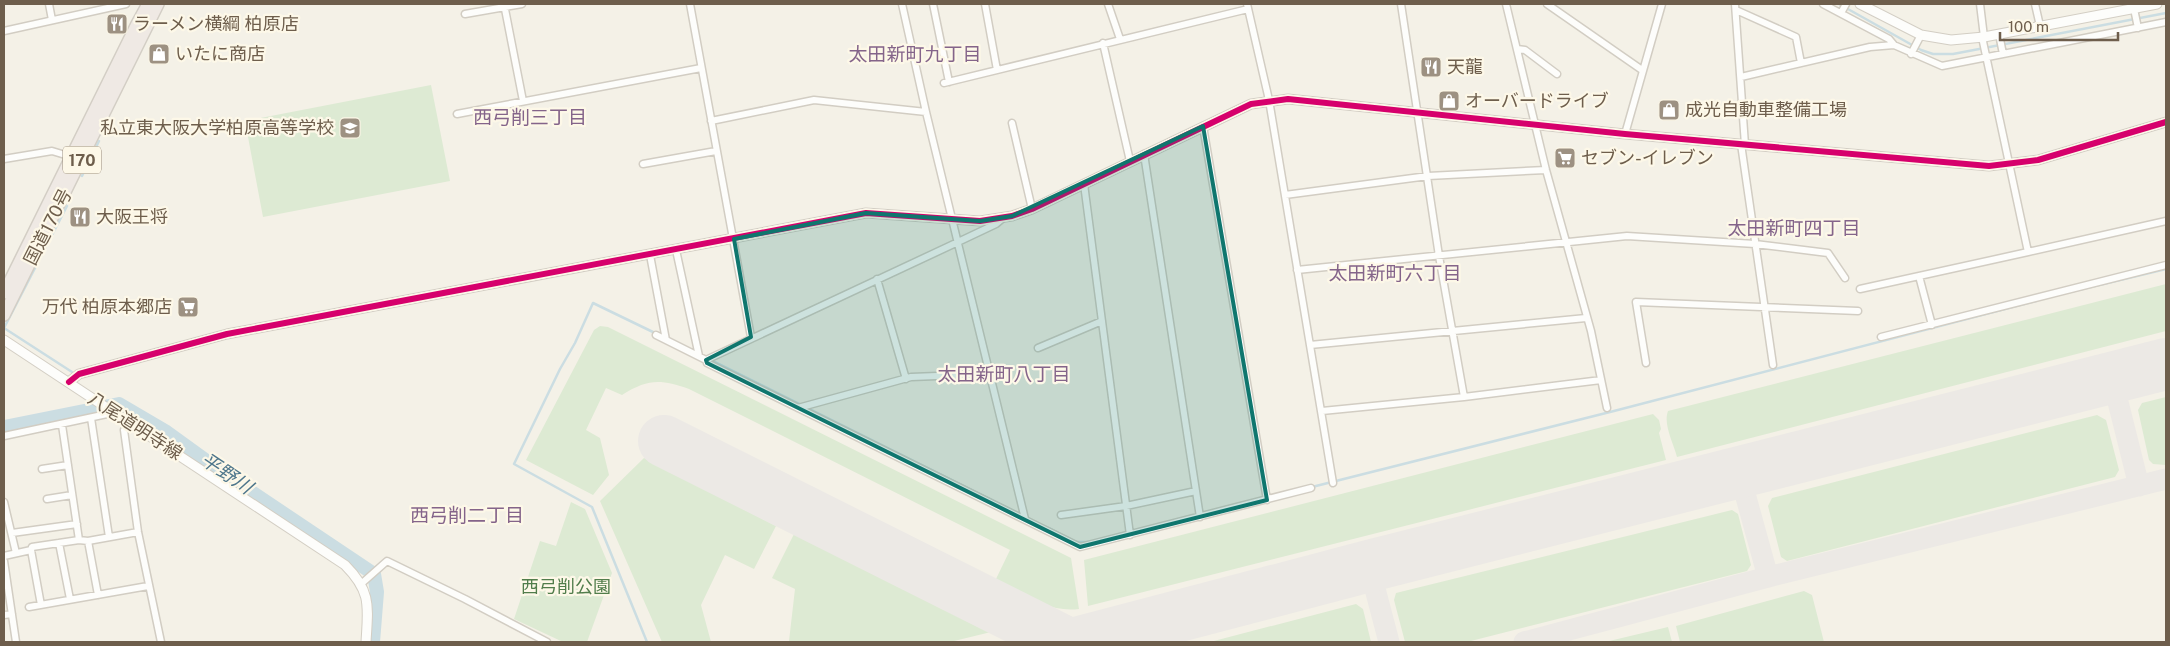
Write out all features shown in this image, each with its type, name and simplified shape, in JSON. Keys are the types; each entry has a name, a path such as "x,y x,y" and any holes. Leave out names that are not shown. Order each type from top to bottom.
{"highway":[{"name":"国道170号","path":"4,293 148,4"},
{"name":"国道170号","path":"4,314 158,4"}],"street":[{"path":"49,4 52,20"},
{"path":"4,31 96,7 126,4"},
{"path":"465,14 505,5 522,4"},
{"path":"690,4 751,337"},
{"path":"902,4 926,112 1025,519"},
{"path":"933,4 947,82 1120,40 1248,6 1270,100 1334,483"},
{"path":"985,4 997,70"},
{"path":"1108,4 1120,40"},
{"path":"1400,4 1419,113 1439,256 1464,397"},
{"path":"1506,4 1607,408"},
{"path":"1547,4 1642,70"},
{"path":"1625,134 1662,4"},
{"path":"1823,4 1889,39 1894,45 1911,54 1942,66 2166,22"},
{"path":"1841,13 1846,4"},
{"path":"1860,4 1921,35 1951,40 2000,38 2040,26 2157,4"},
{"path":"1980,4 1985,58 2028,252"},
{"path":"2035,4 2040,26"},
{"path":"505,5 524,101"},
{"path":"1735,7 1796,37 1801,63"},
{"path":"1735,7 1741,77 1743,145 1754,244 1773,365"},
{"path":"2134,9 2138,28"},
{"path":"1911,54 1921,35"},
{"path":"2000,38 2003,54"},
{"path":"1103,44 1130,161"},
{"path":"1741,77 1870,47 1894,45"},
{"path":"1517,49 1525,50 1557,74"},
{"path":"457,114 701,68"},
{"path":"69,382 79,374 228,334 866,213 980,221 1003,218 1032,209 1251,104 1270,100 1288,99 1625,134 1989,166 2038,160 2166,122"},
{"path":"711,121 814,100 926,112"},
{"path":"1012,123 1032,209"},
{"path":"1203,126 1267,500"},
{"path":"4,160 52,151 72,157"},
{"path":"643,164 716,151"},
{"path":"1144,154 1200,517"},
{"path":"1285,195 1428,176 1546,170"},
{"path":"1084,184 1130,535"},
{"path":"706,360 751,337 996,224 1003,218"},
{"path":"1860,289 2166,222"},
{"path":"1297,270 1566,244 1627,236 1754,244 1828,253 1845,278"},
{"path":"676,250 699,356"},
{"path":"650,255 666,340"},
{"path":"1881,337 2166,265"},
{"path":"1919,276 1932,325"},
{"path":"877,279 906,379"},
{"path":"1646,363 1636,302 1858,310"},
{"path":"1310,345 1586,318"},
{"path":"1038,348 1102,321"},
{"path":"656,335 699,356 706,360 707,363 1080,547 1311,488"},
{"name":"八尾道明寺線","path":"4,340 345,566 361,584 365,592 368,608 366,642"},
{"path":"798,408 906,379 989,374"},
{"path":"1322,411 1464,397 1601,380"},
{"path":"4,436 92,418 111,411"},
{"path":"92,418 109,537"},
{"path":"130,422 124,430 138,532 148,586 162,642"},
{"path":"62,425 79,540"},
{"path":"42,469 68,465"},
{"path":"1061,515 1126,506 1196,491"},
{"path":"47,499 72,495"},
{"path":"4,502 16,553"},
{"path":"12,533 76,524"},
{"path":"4,556 31,550 32,548 138,532"},
{"path":"88,541 98,594"},
{"path":"60,544 70,599"},
{"path":"31,550 41,604"},
{"path":"4,561 6,587 16,642"},
{"path":"361,584 386,562 465,599 547,642"},
{"path":"29,607 148,586"},
{"path":"4,615 12,614"}],"highlighted area":[{"path":"1203,126 1267,500 1080,547 707,363 706,360 751,337 734,239 866,213 980,221 1012,216"}],"green space":[{"path":"431,85 450,181 263,217 245,121"},
{"path":"2166,284 2166,331 1677,457 1669,433 1668,411"},
{"path":"600,326 608,327 1071,558 1079,609 1057,608 1046,605 1025,597 995,581 1010,550 689,389 670,383 647,383 622,395 606,388 586,430 600,438 609,475 593,495 526,460 594,330"},
{"path":"2166,397 2166,465 2153,464 2149,460 2138,410 2142,403"},
{"path":"1653,414 1659,420 1661,429 1659,433 1666,460 1088,606 1084,560"},
{"path":"2097,415 2106,420 2119,470 2115,477 1787,561 1781,557 1768,506 1772,498"},
{"path":"644,458 776,526 754,569 725,555 701,605 711,642 662,642 600,501"},
{"name":"西弓削公園","path":"571,502 585,509 612,573 587,642 563,642 514,619 540,541 556,546"},
{"path":"1732,510 1738,514 1751,565 1747,571 1467,642 1405,642 1394,600 1396,593"},
{"path":"795,532 991,632 950,642 784,642 789,641 795,589 772,578"},
{"path":"1804,591 1812,595 1824,642 1680,642 1676,626"},
{"path":"1356,604 1363,609 1371,642 1210,642"},
{"path":"1668,627 1672,642 1605,642"}],"waterway":[{"path":"1839,4 1921,50 1933,54 1953,54 2166,13"},
{"path":"82,176 99,141"},
{"path":"67,206 4,328 72,372"},
{"path":"2070,292 2166,269"},
{"path":"1312,487 1614,411 2036,301"},
{"path":"647,642 592,507 514,464 593,303 655,333"},
{"path":"709,359 1022,515"},
{"name":"平野川","path":"4,427 119,404 165,431 223,473 374,574 377,592 373,642"},
{"path":"1049,528 1076,542 1088,542"}],"taxiway":[{"path":"2112,378 2139,486"},
{"path":"1739,472 1768,577"},
{"path":"1524,642 1768,577 2166,479"},
{"path":"1369,566 1389,642"}],"runway":[{"path":"1080,642 1369,566 2166,364"},
{"path":"664,441 1065,642"}],"cycle path":[{"path":"69,382 79,374 227,334 866,213 980,221 1012,216 1032,209 1251,104 1288,99 1625,134 1989,166 2038,160 2166,122"}],"place":[{"name":"ラーメン横綱 柏原店","path":"117,24"},
{"name":"いたに商店","path":"159,54"},
{"name":"天龍","path":"1431,67"},
{"name":"オーバードライブ","path":"1449,101"},
{"name":"成光自動車整備工場","path":"1669,110"},
{"name":"私立東大阪大学柏原高等学校","path":"350,128"},
{"name":"セブン-イレブン","path":"1565,158"},
{"name":"大阪王将","path":"80,217"},
{"name":"万代 柏原本郷店","path":"188,307"}],"district":[{"name":"太田新町九丁目","path":"915,54"},
{"name":"西弓削三丁目","path":"530,117"},
{"name":"太田新町四丁目","path":"1794,228"},
{"name":"太田新町六丁目","path":"1395,273"},
{"name":"太田新町八丁目","path":"1004,374"},
{"name":"西弓削二丁目","path":"467,515"}]}
